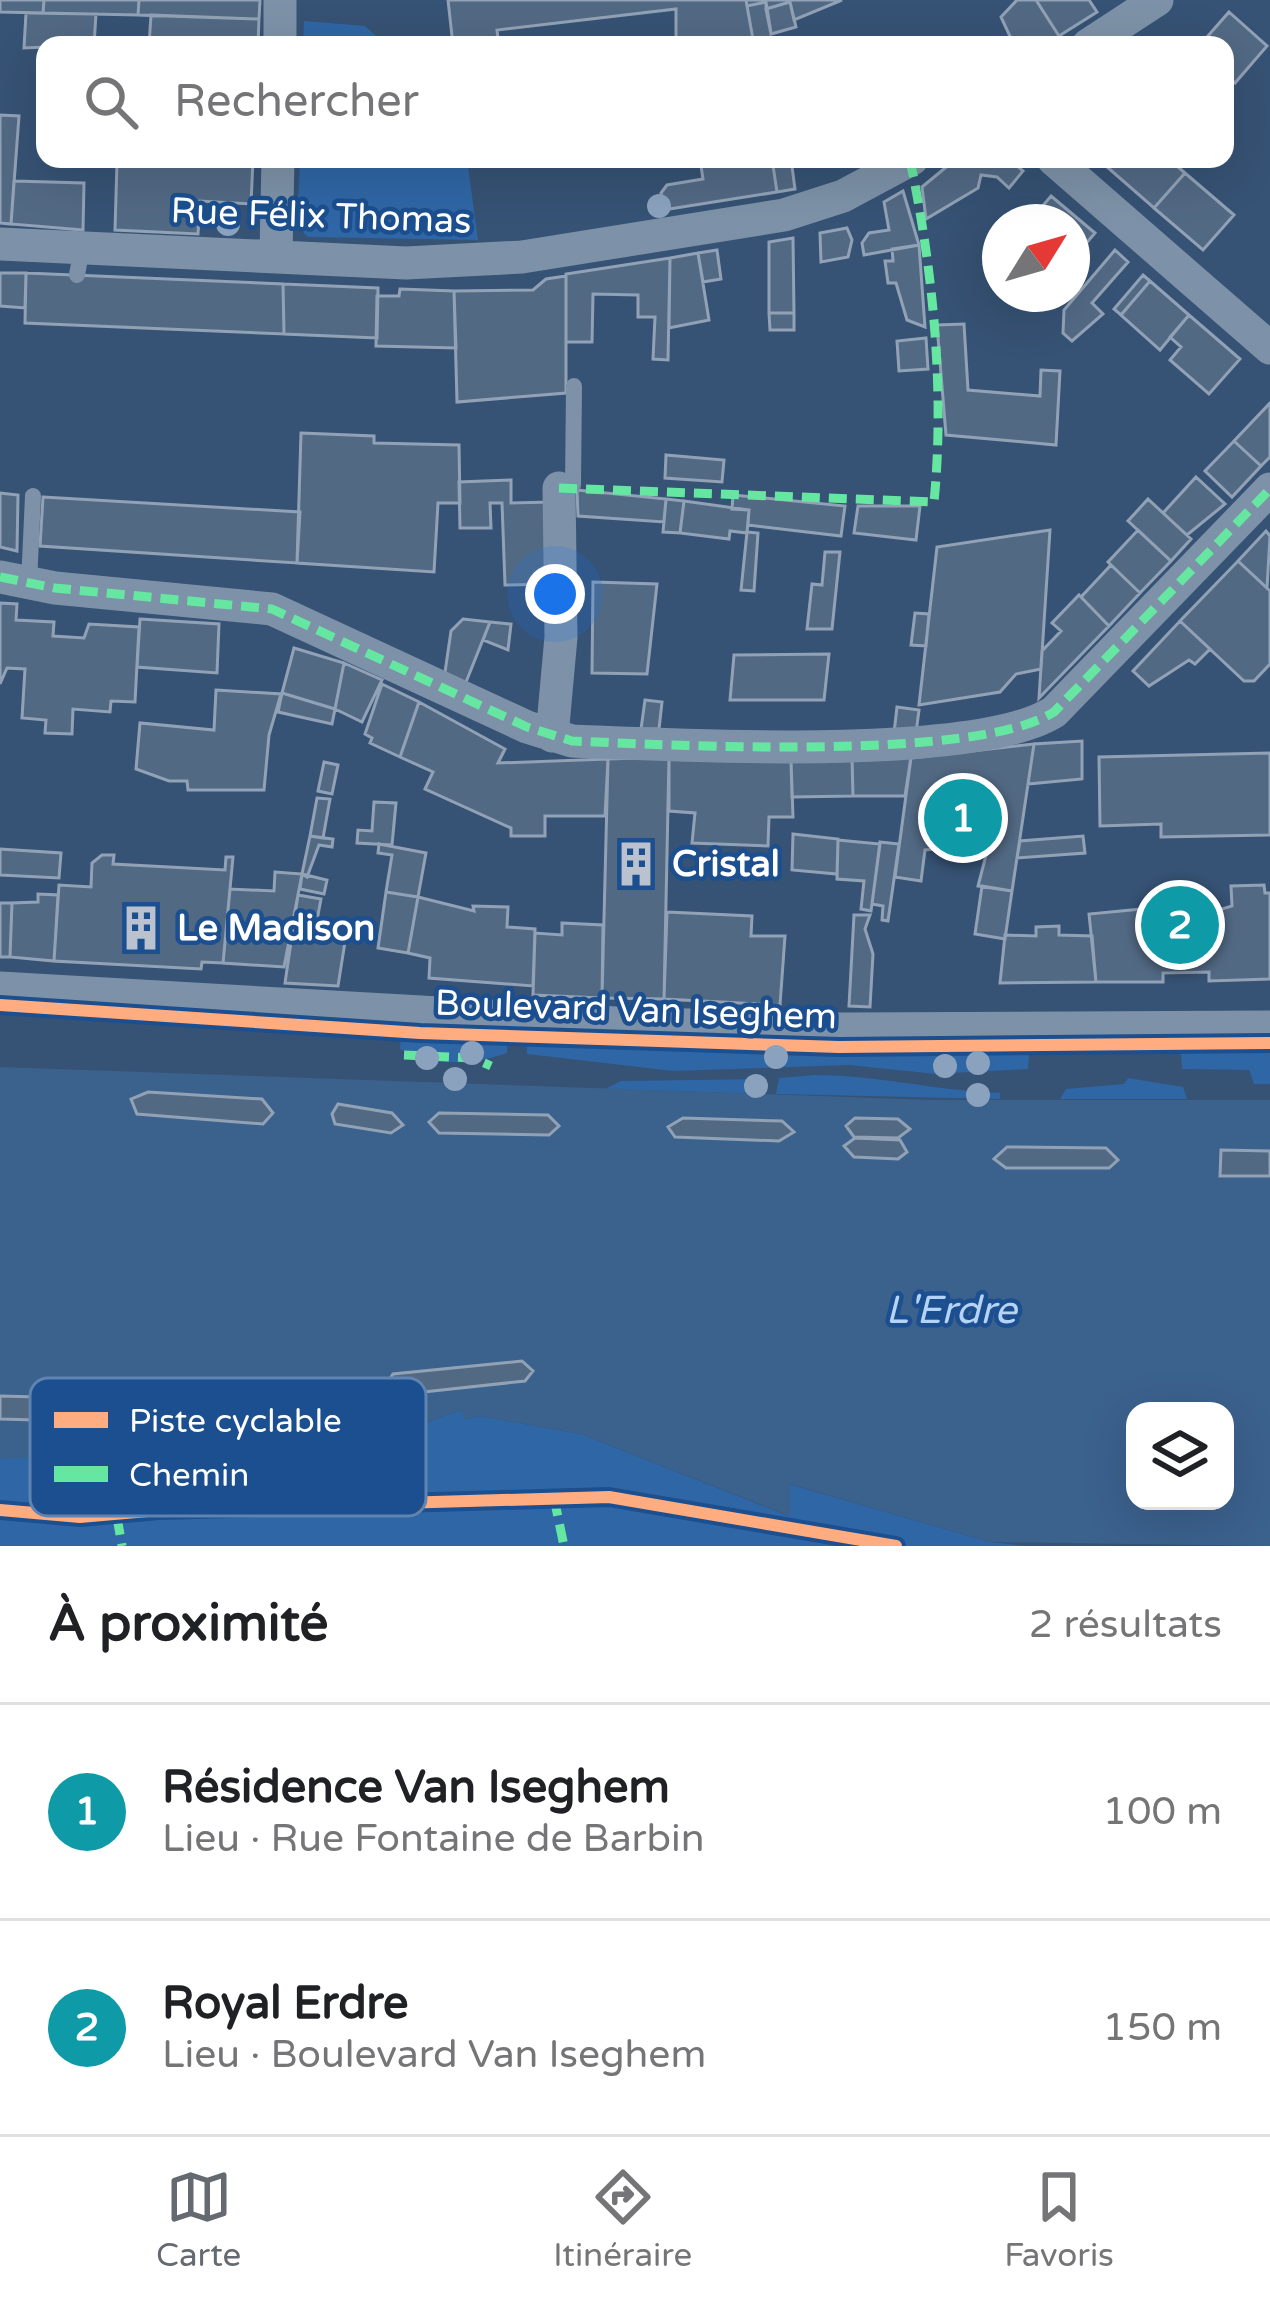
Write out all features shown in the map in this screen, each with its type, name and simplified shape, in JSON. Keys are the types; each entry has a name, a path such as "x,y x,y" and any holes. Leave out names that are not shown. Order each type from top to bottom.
{"street":[{"path":"280,0 280,36"},
{"path":"1102,36 1157,0"},
{"path":"276,254 278,168"},
{"name":"Rue Félix Thomas","path":"0,244 79,261 276,254 432,264 640,239 815,207 894,168"},
{"path":"1063,168 1270,348"},
{"path":"552,736 566,486"},
{"path":"14,580 272,609 552,736 604,742 904,744 1029,724 1054,712 1270,489"},
{"name":"Boulevard Van Iseghem","path":"0,988 616,1022 840,1028 1270,1028"}],"lane":[{"path":"566,486 574,386"},
{"path":"14,580 33,496"}],"shaded area":[{"path":"304,21 365,26 376,36 303,36"},
{"path":"300,168 468,168 478,240 308,237 297,226"},
{"path":"401,1035 507,1042 507,1053 466,1062 439,1061 400,1049"},
{"path":"527,1042 1029,1055 1028,1069 936,1074 849,1065 673,1071 527,1054"},
{"path":"1270,1051 1270,1084 1254,1084 1249,1070 1182,1069 1181,1053"},
{"path":"815,1075 1000,1093 1000,1099 776,1094 779,1078"},
{"path":"1128,1078 1183,1087 1187,1099 1060,1099 1066,1089 1124,1084"},
{"path":"761,1079 762,1094 605,1089 621,1081"},
{"path":"461,1410 465,1419 480,1416 581,1434 789,1516 789,1484 990,1542 1026,1546 0,1546 0,1443 30,1444 30,1516 426,1516 426,1423"}],"water":[{"name":"L'Erdre","path":"0,1067 930,1100 1270,1100 1270,1546 990,1542 790,1484 790,1516 581,1434 480,1416 464,1419 461,1410 426,1423 426,1378 30,1378 30,1457 0,1459"}],"building":[{"path":"0,0 44,0 43,13 0,12"},
{"path":"44,0 139,0 138,15 43,13"},
{"path":"139,0 260,0 259,19 138,15"},
{"path":"448,0 746,0 752,36 676,36 676,9 497,30 498,36 452,36"},
{"path":"746,0 842,0 794,20 790,2 766,9 766,2 747,6"},
{"path":"1017,0 1036,0 1059,36 1010,36 1001,17"},
{"path":"1036,0 1089,0 1097,12 1059,36"},
{"path":"766,2 772,36 752,36 747,6"},
{"path":"790,2 796,27 771,34 766,9"},
{"path":"1229,12 1267,46 1235,83 1234,36 1208,36"},
{"path":"26,13 96,14 95,36 36,36 36,47 24,48"},
{"path":"151,15 259,19 258,36 150,36"},
{"path":"0,115 19,116 11,224 0,223"},
{"path":"117,168 253,168 251,204 200,201 198,234 115,230"},
{"path":"701,168 773,168 777,192 663,210 661,193 667,185 703,179"},
{"path":"773,168 792,168 795,189 777,192"},
{"path":"945,168 1023,171 1009,188 997,177 981,175 978,188 926,219 922,187"},
{"path":"1108,168 1179,168 1185,173 1154,208"},
{"path":"1185,173 1234,215 1203,250 1154,208"},
{"path":"14,181 84,183 83,230 11,224"},
{"path":"903,191 919,245 864,255 862,243 869,233 889,230 884,202"},
{"path":"847,228 852,240 848,257 821,262 820,233"},
{"path":"793,238 794,313 769,313 769,242"},
{"path":"919,245 925,327 907,320 896,283 888,283 885,261 893,261 892,249"},
{"path":"717,250 721,279 703,282 698,253"},
{"path":"1115,250 1128,262 1092,303 1103,314 1072,341 1063,333 1064,312 1090,312 1090,279"},
{"path":"698,253 709,320 669,328 670,258"},
{"path":"670,258 668,360 653,359 655,317 638,317 638,295 593,294 592,342 566,342 566,274"},
{"path":"0,273 26,273 25,308 0,306"},
{"path":"26,273 283,284 284,334 25,323"},
{"path":"1143,275 1150,281 1121,315 1114,309"},
{"path":"566,276 566,393 457,402 454,291 533,290 546,279"},
{"path":"1150,281 1189,315 1160,350 1121,315"},
{"path":"283,284 378,288 377,338 284,334"},
{"path":"400,289 454,291 456,348 376,346 377,296 399,296"},
{"path":"769,313 794,313 794,330 770,330"},
{"path":"1189,315 1240,359 1209,394 1170,360 1181,347 1170,337"},
{"path":"964,324 968,390 1040,396 1041,370 1060,371 1056,445 946,435 937,325"},
{"path":"926,338 928,369 899,371 897,341"},
{"path":"1270,403 1270,457 1261,466 1234,441"},
{"path":"301,433 374,436 374,443 459,445 460,503 438,503 434,572 297,563"},
{"path":"1234,441 1261,466 1232,497 1205,471"},
{"path":"666,455 724,460 722,482 665,478"},
{"path":"1196,477 1225,504 1187,535 1163,513"},
{"path":"511,480 511,503 551,502 554,584 505,585 502,503 490,503 491,528 460,528 459,482"},
{"path":"577,490 666,499 664,522 578,516"},
{"path":"0,493 18,495 17,551 0,547"},
{"path":"733,495 845,506 841,536 748,525 749,510 732,509"},
{"path":"43,497 300,512 297,563 40,546"},
{"path":"666,499 684,501 680,533 663,532"},
{"path":"1148,499 1191,539 1171,561 1128,521"},
{"path":"684,501 749,510 747,533 730,531 729,539 680,533"},
{"path":"858,506 920,506 916,540 854,533"},
{"path":"1050,530 1041,669 1016,674 1000,692 919,705 937,547"},
{"path":"1138,530 1171,561 1140,593 1108,562"},
{"path":"1266,531 1270,536 1267,588 1238,561"},
{"path":"747,532 758,533 754,591 741,590"},
{"path":"825,552 840,552 832,629 807,629 812,584 822,585"},
{"path":"1238,561 1270,591 1270,664 1254,681 1244,681 1180,621"},
{"path":"1111,565 1140,593 1109,626 1081,597"},
{"path":"593,582 657,584 647,674 592,673"},
{"path":"1079,595 1109,626 1039,698 1042,651 1061,631 1052,623"},
{"path":"0,603 17,604 16,620 54,622 53,636 84,638 89,624 139,627 135,702 111,701 110,712 73,709 72,734 45,733 46,720 22,718 25,669 7,668 0,684"},
{"path":"915,613 929,614 926,646 911,645"},
{"path":"140,619 219,624 217,673 137,667"},
{"path":"463,619 490,622 464,687 444,679 451,631"},
{"path":"1180,621 1210,649 1195,664 1189,660 1149,686 1133,671"},
{"path":"490,622 511,624 508,650 483,640"},
{"path":"294,648 344,663 335,709 282,693"},
{"path":"829,654 824,700 730,700 734,655"},
{"path":"344,663 382,680 362,722 335,709"},
{"path":"382,684 419,702 400,757 370,743 372,738 365,734"},
{"path":"216,690 281,694 269,735 264,790 188,790 187,781 169,781 136,769 140,723 214,730"},
{"path":"282,693 335,709 332,724 278,712"},
{"path":"645,700 662,702 659,729 641,729"},
{"path":"419,702 505,749 498,763 608,759 605,816 545,816 545,836 511,836 511,828 425,789 433,772 400,757"},
{"path":"897,707 919,710 916,733 894,733"},
{"path":"1082,741 1082,779 1028,784 1034,744"},
{"path":"1034,744 1012,891 978,886 989,844 925,850 921,881 895,877 911,758"},
{"path":"1270,753 1270,835 1161,837 1161,824 1100,826 1099,757"},
{"path":"669,757 791,760 793,817 769,817 768,846 692,843 695,813 669,811"},
{"name":"Cristal","path":"669,757 664,999 602,998 608,759"},
{"path":"911,757 905,796 853,796 852,758"},
{"path":"852,758 853,796 792,797 791,760"},
{"path":"324,762 338,765 332,794 318,791"},
{"path":"317,798 330,799 323,838 310,836"},
{"path":"374,802 396,803 392,845 357,843 358,830 372,831"},
{"path":"793,834 838,839 837,874 792,870"},
{"path":"310,836 333,839 332,847 319,845 307,877 302,874"},
{"path":"1083,836 1085,853 1017,858 1020,841"},
{"path":"838,840 880,844 871,911 861,909 864,881 837,879"},
{"path":"880,842 899,844 888,921 882,920 883,906 872,904"},
{"path":"379,844 426,853 418,897 386,892 392,855 378,853"},
{"path":"0,849 61,853 59,878 0,875"},
{"name":"Le Madison","path":"102,855 114,855 113,864 225,870 226,857 233,857 223,963 202,962 201,969 54,961 59,885 91,887 92,863"},
{"path":"275,872 302,874 284,967 223,963 230,889 274,891"},
{"path":"302,874 327,880 324,894 300,889"},
{"path":"1264,885 1265,893 1270,893 1270,979 1209,981 1209,972 1163,973 1163,982 1096,982 1089,914 1163,907 1163,912 1219,910 1232,906 1231,886"},
{"path":"982,886 1012,891 1005,939 975,934"},
{"path":"386,892 418,897 408,953 378,948"},
{"path":"38,894 58,895 54,961 10,957 12,903 38,902"},
{"path":"298,895 321,899 314,936 345,942 338,986 285,983"},
{"path":"418,897 474,911 473,906 508,907 507,927 535,929 533,986 429,978 430,958 408,953"},
{"path":"0,903 12,903 10,957 0,957"},
{"path":"667,912 752,916 751,936 785,936 780,1005 664,999"},
{"path":"854,915 870,915 865,929 873,954 870,1007 849,1006"},
{"path":"562,923 603,925 602,998 533,995 535,933 562,935"},
{"path":"1059,926 1059,935 1092,936 1096,982 1000,983 1005,935 1036,936 1036,927"},
{"path":"148,1092 262,1099 273,1113 263,1124 137,1114 131,1099"},
{"path":"338,1104 392,1113 403,1125 391,1133 335,1124 332,1114"},
{"path":"439,1113 548,1115 559,1126 549,1135 439,1133 429,1122"},
{"path":"683,1118 782,1121 794,1132 779,1141 675,1137 668,1127"},
{"path":"855,1118 898,1119 910,1129 898,1138 854,1137 846,1126"},
{"path":"855,1138 900,1140 907,1152 898,1159 854,1157 844,1146"},
{"path":"1007,1147 1106,1148 1118,1160 1109,1168 1006,1168 994,1159"},
{"path":"1221,1150 1270,1151 1270,1176 1220,1176"},
{"path":"522,1361 533,1371 525,1381 426,1392 426,1378 391,1378 393,1374"},
{"path":"0,1396 30,1397 30,1420 0,1419"}],"marked path":[{"path":"559,488 934,502 935,330 911,168"},
{"path":"0,577 55,588 272,609 527,727 572,741 749,747 894,744 1015,728 1054,712 1270,489"},
{"path":"404,1055 473,1058 491,1066"},
{"path":"554,1498 564,1546"},
{"path":"117,1517 122,1546"}],"cycle path":[{"path":"0,1005 420,1033 839,1047 1270,1043"},
{"path":"426,1502 609,1497 896,1546"},
{"path":"0,1510 30,1513"},
{"path":"69,1516 91,1516"}],"place":[{"name":"Résidence Van Iseghem","path":"963,818"},
{"name":"Cristal","path":"636,864"},
{"name":"Royal Erdre","path":"1180,925"},
{"name":"Le Madison","path":"141,928"}]}
